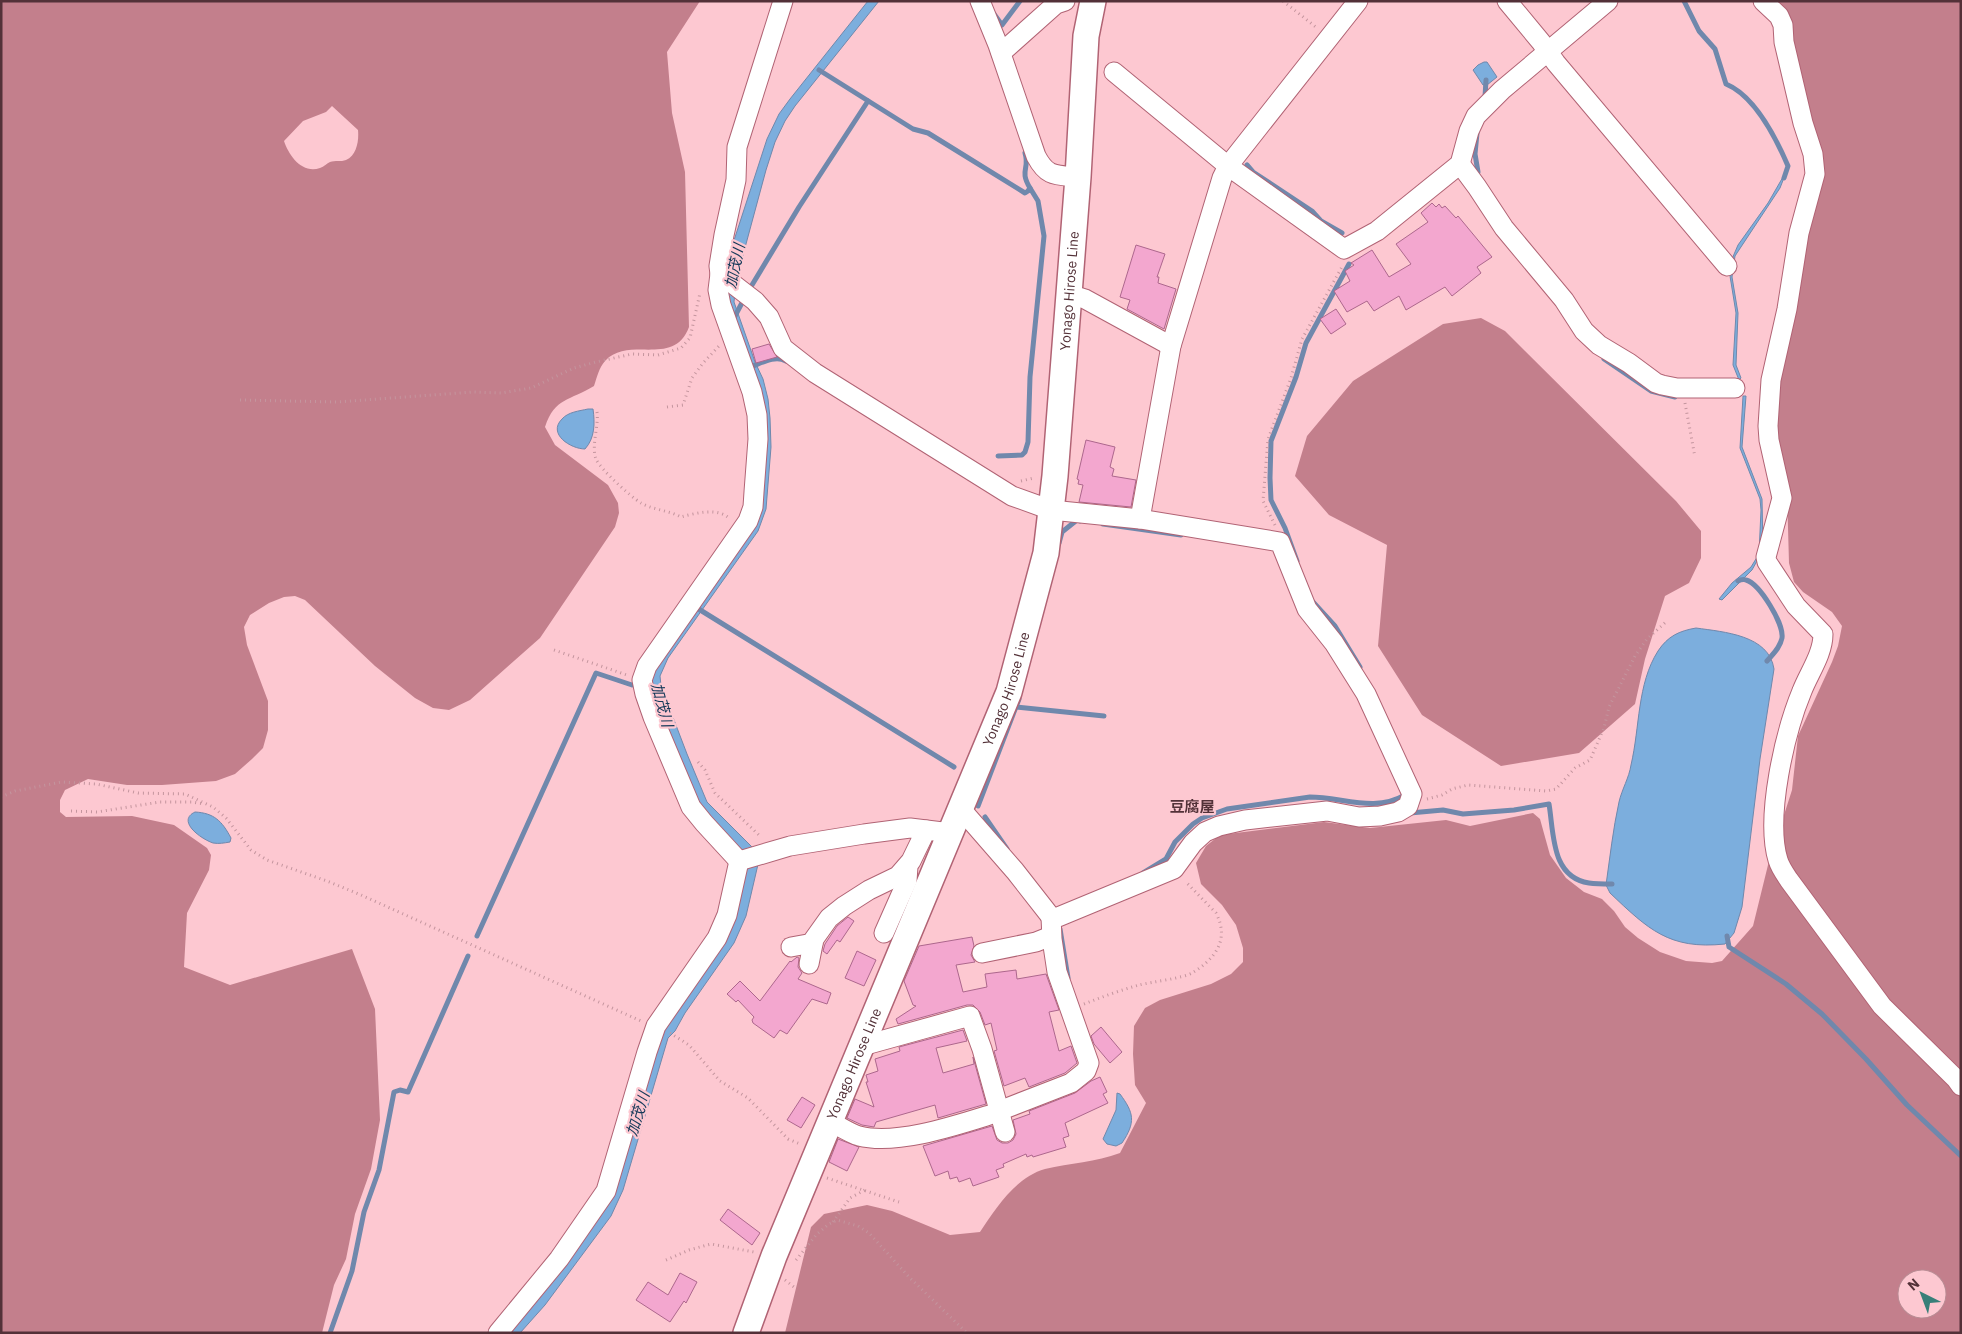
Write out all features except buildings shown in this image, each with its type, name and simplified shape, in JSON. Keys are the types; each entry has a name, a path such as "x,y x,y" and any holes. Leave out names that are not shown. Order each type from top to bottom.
{"main road":[{"name":"Yonago Hirose Line","path":"746,1333 783,1268 814,1162 1009,692 1046,553 1078,177 1088,2"}],"street":[{"path":"739,861 691,807 653,717 642,680 646,666 742,530 753,508 758,439 757,415 752,392 721,306 718,290 719,266 736,180 737,147 783,1"},
{"path":"980,1 1001,53 1041,166 1049,173 1078,177"},
{"path":"1001,53 1056,4 1064,1"},
{"path":"1140,519 1171,346 1222,178 1228,166 1358,1"},
{"path":"1507,1 1548,53 1727,266"},
{"path":"1114,72 1228,166 1344,249 1377,231 1460,164 1469,131 1476,116 1502,90 1608,1"},
{"path":"1763,1 1778,16 1783,25 1784,42 1802,123 1813,154 1815,174 1799,233 1789,301 1771,380 1769,440 1782,498 1766,557 1767,562 1796,606 1824,634 1823,644 1792,719 1783,757 1775,802 1774,828 1778,861 1795,888 1882,1006 1946,1068 1961,1086"},
{"path":"1460,164 1504,228 1564,300 1591,339 1656,383 1682,388 1735,388"},
{"path":"720,276 755,301 769,317 783,348 814,373 1012,496 1051,510 1140,519 1280,542 1307,609 1334,643 1366,694 1412,794 1410,804 1398,812 1380,816 1359,817 1327,811 1245,820 1219,826 1205,832 1193,842 1174,869 1058,917 1051,917"},
{"path":"1069,294 1085,299 1171,346"},
{"path":"831,1122 858,1136 892,1139 943,1128 999,1111 1071,1083 1086,1070 1089,1063 1057,972 1051,936 1051,917 1015,871 961,809"},
{"path":"739,861 790,846 864,834 910,828 951,833"},
{"path":"809,964 814,939 829,918 869,890 898,876 908,866 926,830"},
{"path":"498,1333 559,1259 606,1191 656,1026 717,938 727,915 739,861"},
{"path":"884,933 907,880 908,866"},
{"path":"982,953 1036,942 1051,936"},
{"path":"791,947 813,943"},
{"path":"862,1046 970,1016 982,1049 1004,1132"}],"path":[{"path":"1283,1 1329,38"},
{"path":"1280,542 1276,528 1263,501 1268,439 1291,378 1302,340 1342,266 1344,249"},
{"path":"240,400 337,402 474,392 501,393 531,388 574,368 596,362 632,354 658,355 681,348 690,338 703,279 706,274 720,276"},
{"path":"667,408 683,405 692,378 730,332"},
{"path":"1682,388 1695,456"},
{"path":"596,412 598,421 595,446 596,459 614,480 640,502 672,512 681,517 711,512 727,516 742,530"},
{"path":"1410,804 1468,785 1546,791 1556,789 1575,768 1590,760 1604,728 1609,707 1635,656 1647,639 1667,621"},
{"path":"554,650 642,680"},
{"path":"698,762 705,770 715,793 760,835 766,853"},
{"path":"1,797 15,791 62,782 96,784 138,793 185,794 207,804 226,818 251,850 267,860 361,895 579,994 656,1026"},
{"path":"71,811 97,812 160,802 207,804"},
{"path":"1070,1010 1106,995 1191,974 1216,953 1222,938 1220,920 1216,913 1174,869"},
{"path":"675,1035 696,1052 720,1081 748,1098 788,1139 814,1162 864,1190 899,1202"},
{"path":"666,1260 689,1250 711,1244 783,1268 817,1234 832,1222 850,1198 864,1190"},
{"path":"832,1222 837,1220 848,1222 869,1232 909,1278 967,1333"}],"shaded area":[{"path":"1,1 700,1 667,52 672,113 685,172 689,327 682,339 673,346 662,349 626,350 615,354 603,364 594,386 564,401 549,417 545,427 555,445 608,485 618,503 619,513 615,527 540,638 470,700 449,710 433,708 415,698 375,666 305,600 295,596 284,597 269,603 250,615 244,627 247,645 268,701 268,730 263,748 252,759 235,774 216,781 162,785 127,785 88,779 65,790 60,800 60,812 66,817 132,816 174,825 207,848 211,855 209,870 187,913 184,967 230,985 352,949 375,1009 380,1120 371,1169 355,1214 346,1259 334,1285 322,1333 1,1333","holes":["332,106 358,130 357,147 350,158 344,161 330,162 313,169 302,166 297,162 289,152 284,141 303,121 326,112"]},
{"path":"1772,1 1961,1 1961,1333 785,1333 811,1227 824,1214 867,1205 892,1211 950,1235 980,1232 1008,1194 1035,1173 1045,1169 1120,1153 1146,1103 1135,1085 1133,1054 1134,1026 1145,1008 1160,1000 1211,984 1231,974 1243,962 1243,948 1236,925 1222,905 1201,884 1196,863 1206,846 1220,835 1324,822 1370,828 1446,820 1470,826 1533,813 1540,819 1550,855 1566,878 1584,892 1602,899 1614,911 1625,927 1638,938 1660,952 1686,961 1712,963 1722,961 1753,926 1768,865 1792,790 1798,736 1832,662 1842,626 1832,612 1803,592 1794,582 1789,563 1787,492 1778,434 1776,400 1809,223 1822,173"},
{"path":"1481,318 1505,331 1676,501 1701,531 1701,558 1689,583 1665,596 1645,659 1635,704 1579,753 1501,766 1422,715 1378,646 1387,545 1329,515 1295,476 1307,436 1353,381 1443,324"}],"water":[{"name":"加茂川","path":"868,1 879,1 795,106 775,142 736,281 734,302 763,379 768,399 771,447 766,509 758,531 668,658 660,676 661,686 707,802 757,852 759,860 746,916 734,943 685,1013 675,1031 668,1038 623,1190 611,1216 545,1305 520,1333 502,1333 604,1198 658,1031 741,874 705,820 647,679 751,519 761,440 726,306 725,268 767,139 779,114"},
{"path":"1487,62 1497,77 1487,85 1483,85 1473,70"},
{"path":"1787,170 1780,188 1735,256 1732,277 1738,313 1736,365 1741,378 1739,380 1733,365 1736,313 1730,276 1732,259 1738,245 1768,203"},
{"path":"1743,396 1746,396 1742,447 1762,499 1763,550 1752,570 1722,600 1719,599 1732,583 1751,567 1759,554 1760,499 1740,448"},
{"path":"593,409 594,425 591,440 585,449 573,446 563,440 557,430 562,419 567,415"},
{"path":"1696,628 1732,634 1755,642 1764,649 1774,669 1760,759 1742,907 1734,933 1725,944 1689,944 1661,934 1648,927 1636,917 1610,893 1606,885 1617,812 1620,797 1630,770 1646,677 1658,651 1666,641 1679,633"},
{"path":"195,812 207,814 217,819 228,832 231,838 230,842 213,843 197,834 189,825 188,820"},
{"path":"1117,1093 1125,1101 1132,1118 1127,1136 1122,1143 1116,1146 1107,1144 1103,1139 1116,1110"}],"waterway":[{"path":"994,14 1002,25 1020,1"},
{"path":"1684,1 1699,31 1715,49 1726,84 1746,98 1771,131 1788,166 1784,178"},
{"path":"819,70 913,129 928,133 1025,193 1030,188 1038,201 1044,236 1030,377 1028,442 1022,455 998,456"},
{"path":"1485,97 1486,80"},
{"path":"752,285 799,207 868,101"},
{"path":"1477,133 1475,154 1478,172"},
{"path":"1025,153 1025,177 1030,188"},
{"path":"1247,165 1253,172 1312,211 1321,221 1342,233"},
{"path":"1297,561 1285,528 1271,500 1271,441 1296,377 1306,343 1349,264"},
{"path":"735,316 744,299"},
{"path":"753,366 774,359 786,361"},
{"path":"1604,359 1651,391 1675,397"},
{"path":"1059,543 1062,532 1077,520 1080,521"},
{"path":"1103,524 1181,535"},
{"path":"1738,581 1746,580 1758,589 1770,605 1782,632 1780,645 1767,661"},
{"path":"1313,602 1335,626 1360,667"},
{"path":"697,608 954,767"},
{"path":"477,936 596,673 632,685"},
{"path":"978,806 1019,699"},
{"path":"1016,707 1104,716"},
{"path":"1143,873 1166,859 1175,842 1193,824 1202,818 1227,809 1310,797 1370,804 1394,800 1405,795"},
{"path":"1410,813 1443,810 1463,814 1514,810 1549,804 1554,841 1561,863 1567,872 1577,879 1589,883 1612,884"},
{"path":"985,817 1007,849"},
{"path":"1060,929 1068,978"},
{"path":"1727,936 1729,947 1786,984 1822,1014 1907,1105 1961,1156"},
{"path":"330,1333 352,1271 364,1212 379,1170 394,1092 400,1090 408,1092 468,956"}],"district":[{"name":"豆腐屋","path":"1192,807"}]}
